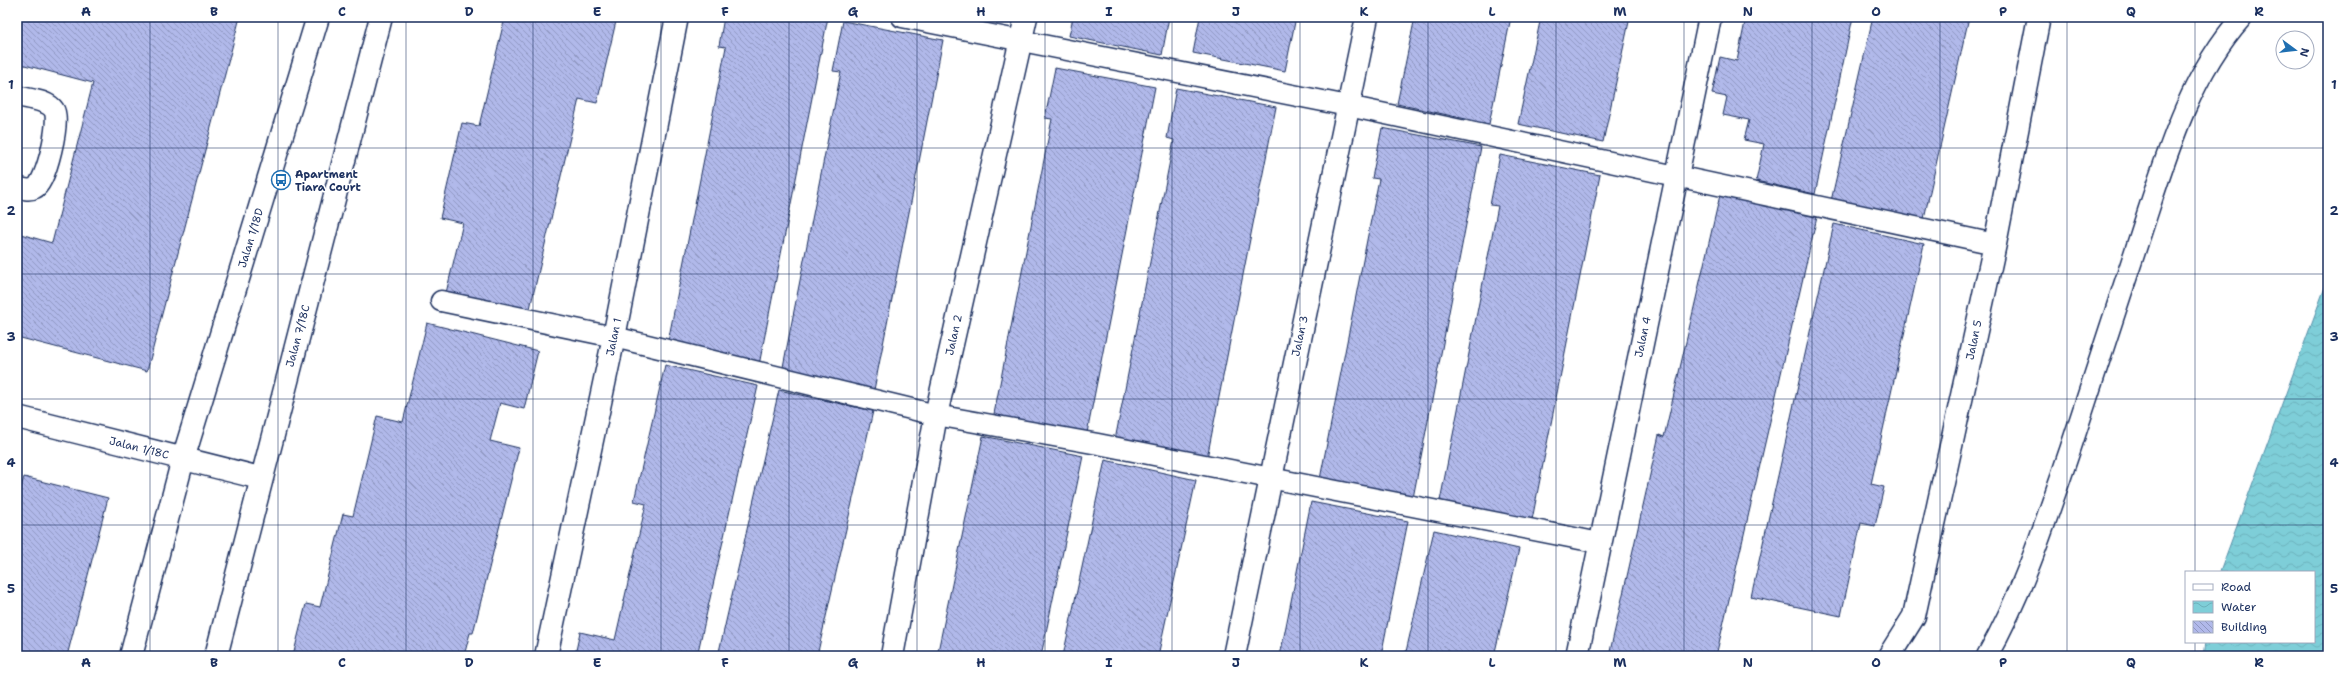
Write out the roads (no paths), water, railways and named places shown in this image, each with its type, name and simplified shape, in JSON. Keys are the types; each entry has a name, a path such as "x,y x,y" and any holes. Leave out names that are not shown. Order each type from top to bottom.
{"street":[{"name":"Jalan 1/18D","path":"183,459 318,17"},
{"name":"Jalan 7/18C","path":"216,656 260,478 381,17"},
{"name":"Jalan 1","path":"546,656 614,337 677,17"},
{"name":"Jalan 2","path":"892,656 936,415 1026,17"},
{"name":"Jalan 3","path":"1234,656 1367,17"},
{"name":"Jalan 4","path":"1577,656 1710,17"},
{"name":"Jalan 5","path":"1889,656 1914,616 1995,244 2039,17"},
{"name":"Jalan 1/18C","path":"17,417 260,478"},
{"path":"130,656 183,459"}],"lane":[{"path":"902,17 1021,42 1348,106 1995,244"},
{"path":"1988,656 2008,620 2046,520 2166,159 2197,83 2232,29 2242,17"},
{"path":"17,96 50,105 56,110 58,122 43,180 36,188 28,190 17,187"},
{"path":"441,301 614,337 936,415 1098,444 1600,543"}],"water":[{"path":"2328,279 2328,656 2203,656 2205,643 2315,643 2315,571 2220,571"}],"place":[{"name":"Apartment Tiara Court","path":"281,180"}]}
